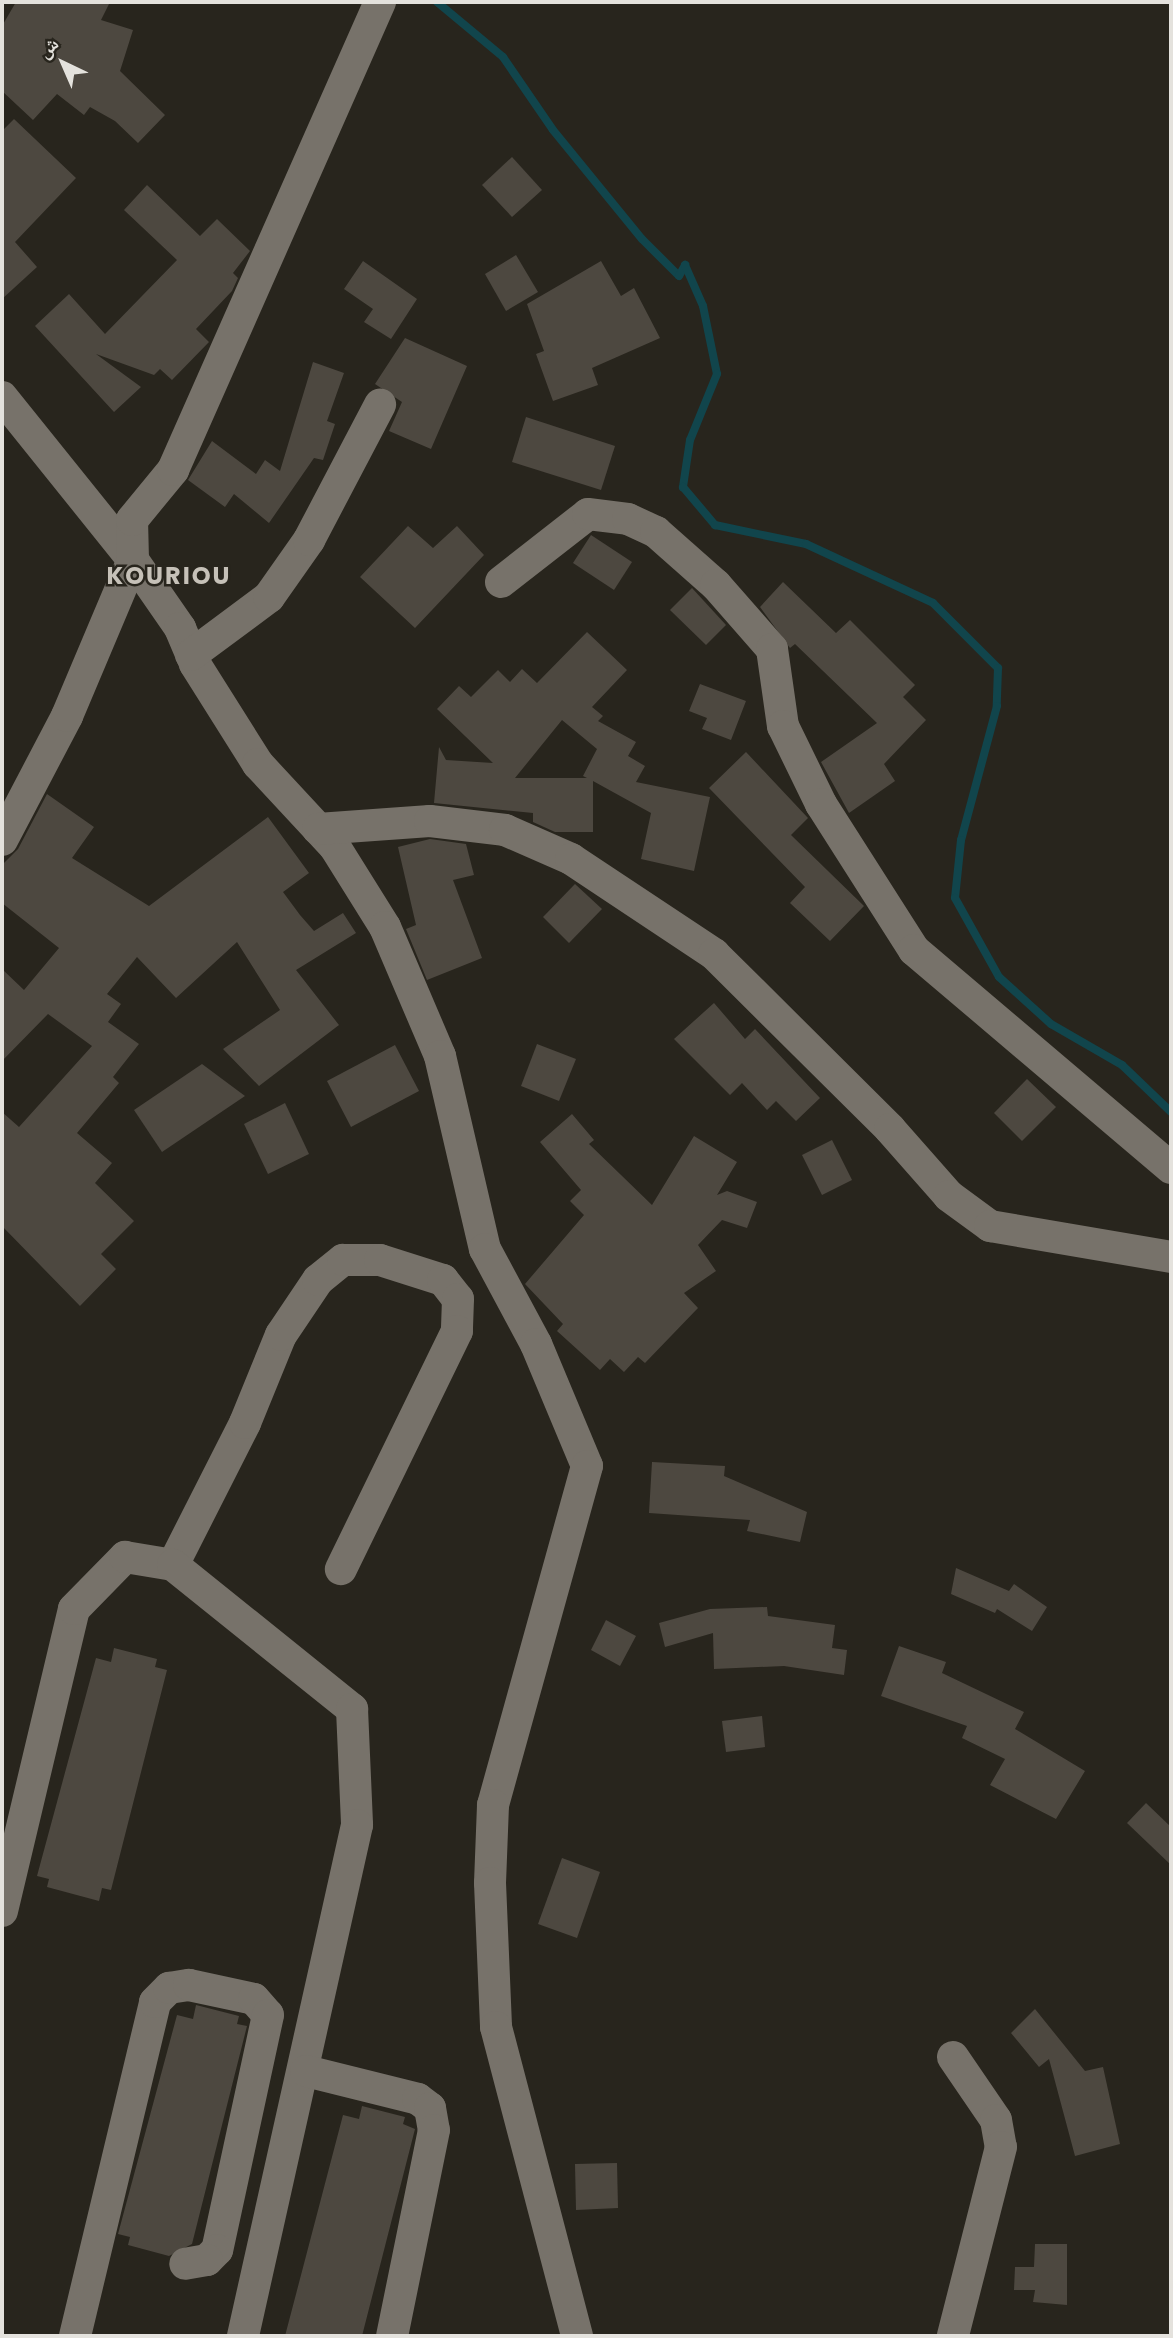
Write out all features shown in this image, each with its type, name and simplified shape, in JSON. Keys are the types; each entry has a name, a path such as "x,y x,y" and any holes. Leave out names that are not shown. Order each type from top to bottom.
{"street":[{"path":"2,840 11,801 67,716 133,560 132,520 173,470 380,2"},
{"path":"2,397 133,560 180,628 191,655 258,764 318,829 352,871 426,1014 459,1128 466,1182 485,1249 536,1344 587,1466 493,1805 496,2027 577,2336"},
{"path":"191,655 269,597 309,540 380,405"},
{"path":"501,582 588,514 628,519 656,532 706,576 772,649 783,726 821,804 914,950 1171,1168"},
{"path":"318,829 430,821 505,830 571,859 714,954 890,1129 949,1196 989,1226 1171,1257"},
{"path":"173,1565 295,1313 318,1280 343,1260 380,1260 443,1280 458,1299 457,1331 341,1569"},
{"path":"2,1911 74,1609 125,1557 173,1565 352,1709 357,1825 306,2071 243,2336"},
{"path":"75,2336 155,2002 169,1988 189,1985 254,1999 268,2015 217,2250 207,2260 185,2264"},
{"path":"953,2057 996,2120 1001,2147 953,2336"},
{"path":"306,2071 418,2099 430,2108 434,2130 392,2336"},
{"path":"548,2229 555,2336"}],"building":[{"path":"16,2 110,2 101,20 133,30 120,71 165,115 138,143 115,121 90,107 84,115 57,94 33,120 2,91 2,26"},
{"path":"14,119 76,178 15,242 37,267 2,299 2,131"},
{"path":"512,157 542,190 512,217 482,185"},
{"path":"147,185 200,236 217,219 250,251 233,273 238,278 232,291 196,329 209,342 172,380 160,369 154,375 96,354 141,387 114,412 35,326 69,294 105,334 177,260 124,210"},
{"path":"516,255 538,292 506,311 485,274"},
{"path":"363,261 417,299 391,339 364,322 373,309 344,289"},
{"path":"601,261 621,296 634,288 660,338 592,368 598,385 553,401 536,354 544,351 527,304"},
{"path":"405,338 467,366 431,449 389,431 402,402 375,384"},
{"path":"313,362 344,373 327,421 335,424 323,460 314,458 269,523 234,494 225,507 188,480 212,441 256,474 265,460 280,471"},
{"path":"526,417 615,446 601,490 512,462"},
{"path":"408,526 433,548 457,526 484,555 415,628 360,577"},
{"path":"591,535 632,562 614,590 573,563"},
{"path":"783,582 836,633 850,620 915,685 903,697 926,720 884,764 895,781 849,813 821,762 877,723 795,644 790,648 760,607"},
{"path":"692,588 726,625 706,645 670,610"},
{"path":"587,632 627,670 592,707 603,716 598,721 636,742 628,756 645,766 636,782 710,797 694,871 641,859 651,813 593,781 593,832 555,832 533,822 533,813 434,803 439,747 446,760 493,763 437,709 459,686 471,697 498,670 510,682 522,669 537,683","holes":["562,720 597,749 583,776 587,778 515,778"]},
{"path":"700,684 746,701 731,740 702,729 707,718 689,711"},
{"path":"746,752 808,818 791,835 864,906 830,941 790,903 805,887 709,788"},
{"path":"47,794 94,827 72,858 149,906 268,817 309,873 283,892 300,915 314,931 343,913 356,933 296,970 339,1025 259,1086 223,1049 280,1010 237,942 176,998 137,957 107,994 121,1004 108,1022 139,1044 113,1077 119,1083 77,1133 112,1163 95,1183 134,1221 101,1254 116,1269 80,1306 2,1226 2,1112 19,1127 92,1046 48,1014 2,1061 2,969 24,990 59,948 2,903 2,865 18,849"},
{"path":"430,839 466,844 474,875 453,880 482,958 427,980 406,929 416,925 398,847"},
{"path":"575,884 602,909 569,943 543,917"},
{"path":"714,1003 745,1039 755,1029 820,1098 796,1121 776,1101 767,1110 742,1083 730,1095 674,1039"},
{"path":"537,1044 576,1059 559,1101 521,1086"},
{"path":"395,1045 419,1091 351,1127 327,1081"},
{"path":"202,1064 245,1096 162,1152 134,1110"},
{"path":"1027,1079 1056,1107 1022,1141 994,1113"},
{"path":"285,1103 309,1154 268,1174 244,1124"},
{"path":"572,1114 594,1140 589,1144 652,1205 694,1136 737,1162 717,1195 727,1191 757,1202 747,1228 722,1220 698,1245 716,1271 684,1293 698,1308 645,1363 638,1357 624,1372 610,1359 600,1370 557,1331 563,1324 525,1284 584,1215 570,1201 581,1190 540,1142"},
{"path":"832,1140 852,1180 822,1195 802,1155"},
{"path":"652,1462 725,1466 724,1476 807,1512 800,1542 747,1531 750,1520 649,1513"},
{"path":"956,1568 1009,1591 1014,1584 1047,1607 1032,1631 997,1609 995,1613 951,1594"},
{"path":"767,1607 768,1616 835,1625 832,1648 847,1650 844,1675 784,1666 714,1669 713,1633 665,1647 659,1623 710,1609"},
{"path":"606,1620 636,1636 620,1666 591,1650"},
{"path":"899,1646 946,1662 942,1673 1024,1712 1015,1729 1085,1771 1056,1819 990,1785 1005,1759 962,1738 967,1726 881,1696"},
{"path":"114,1648 157,1659 155,1667 167,1670 111,1890 102,1888 99,1901 47,1887 49,1879 37,1876 96,1658 111,1662"},
{"path":"762,1716 765,1747 726,1752 722,1721"},
{"path":"1146,1803 1171,1827 1171,1865 1127,1823"},
{"path":"562,1858 600,1872 577,1938 538,1924"},
{"path":"196,2005 239,2016 237,2024 247,2026 192,2244 169,2256 128,2245 130,2237 118,2234 177,2015 193,2019"},
{"path":"1035,2009 1085,2071 1103,2067 1120,2144 1075,2156 1049,2059 1039,2067 1011,2033"},
{"path":"362,2106 405,2117 403,2124 415,2129 362,2336 285,2336 343,2115 359,2119"},
{"path":"617,2163 618,2208 576,2210 575,2164"},
{"path":"1035,2244 1067,2244 1067,2305 1033,2302 1035,2290 1014,2290 1015,2267 1034,2267"}],"waterway":[{"path":"437,2 503,57 553,130 642,239 679,276 685,265 703,306 717,374 690,440 683,487 715,525 806,544 933,603 998,668 997,706 961,840 955,898 999,977 1051,1024 1122,1065 1171,1112"}],"district":[{"name":"KOURIOU","path":"169,576"}]}
